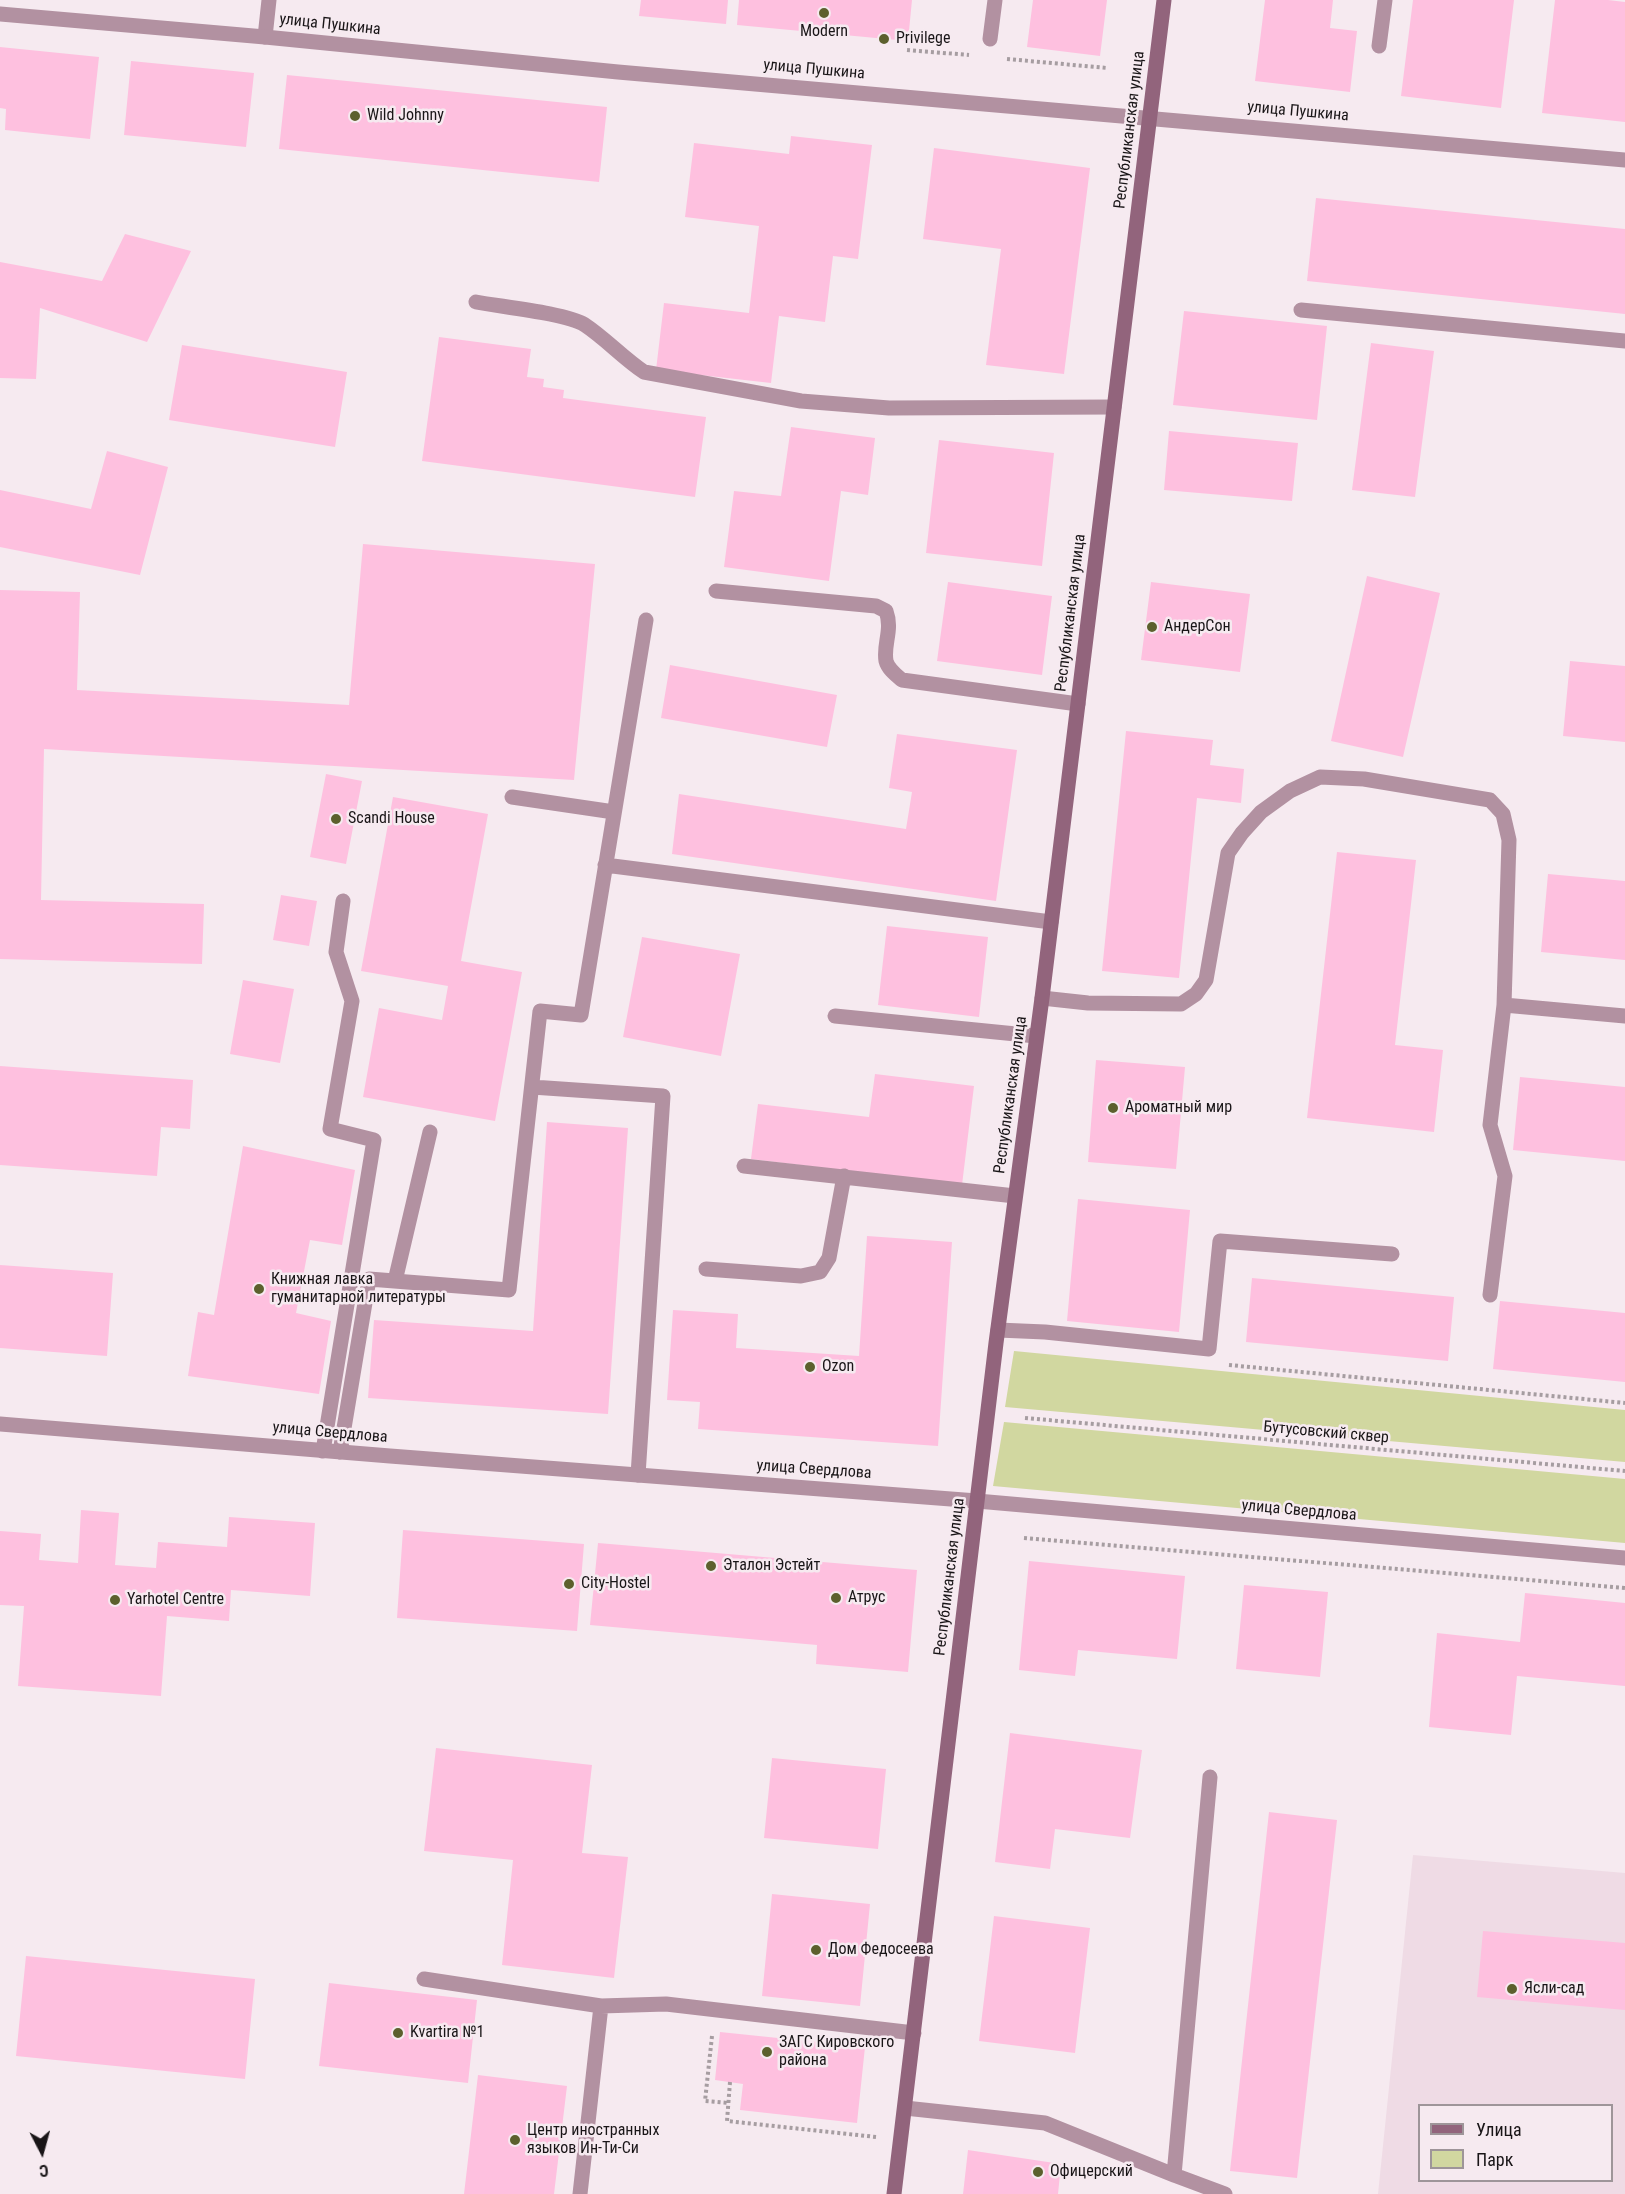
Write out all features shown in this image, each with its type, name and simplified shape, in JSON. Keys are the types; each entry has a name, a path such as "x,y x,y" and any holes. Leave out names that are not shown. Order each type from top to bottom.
{"main road":[{"name":"Республиканская улица","path":"894,2194 977,1500 1042,998 1164,0"}],"street":[{"path":"265,37 269,0"},
{"path":"990,39 995,0"},
{"path":"1379,45 1385,0"},
{"name":"улица Пушкина","path":"0,14 265,37 618,72 1625,160"},
{"path":"476,302 563,317 584,324 626,361 644,372 801,401 889,408 1114,406"},
{"path":"1301,310 1625,341"},
{"path":"716,591 876,606 886,611 889,621 886,661 891,670 902,680 1078,704"},
{"path":"340,1452 369,1279 509,1290 540,1011 581,1015 646,620"},
{"path":"1042,998 1088,1003 1181,1004 1196,994 1206,980 1228,853 1261,812 1290,790 1320,777 1364,779 1490,800 1503,814 1509,840 1504,1005 1491,1125 1505,1176 1490,1295"},
{"path":"512,797 614,812"},
{"path":"605,865 1051,922"},
{"path":"323,1451 375,1140 330,1129 352,1002 336,952 343,901"},
{"path":"1504,1005 1625,1016"},
{"path":"835,1016 1036,1036"},
{"path":"532,1088 663,1096 638,1475"},
{"path":"395,1281 430,1132"},
{"path":"744,1166 1015,1196"},
{"path":"706,1269 801,1276 820,1272 829,1258 844,1176"},
{"path":"998,1330 1045,1332 1209,1349 1220,1241 1392,1254"},
{"name":"улица Свердлова","path":"0,1424 323,1451 977,1500 1625,1558"},
{"path":"1174,2175 1210,1777"},
{"path":"424,1979 601,2006 666,2004 914,2033"},
{"path":"580,2194 601,2006"},
{"path":"905,2108 1045,2123 1225,2194"}],"path":[{"path":"1221,1364 1625,1403"},
{"name":"Бутусовский сквер","path":"1025,1418 1625,1471"},
{"path":"1024,1538 1625,1588"},
{"path":"714,2010 705,2101 728,2103"},
{"path":"730,2082 727,2121 900,2140"}],"shaded area":[{"name":"Ясли-сад","path":"1413,1855 1625,1873 1625,2194 1378,2194"}],"green space":[{"path":"1014,1351 1625,1410 1625,1462 1005,1407"},
{"path":"1004,1422 1625,1479 1625,1543 993,1486"}],"building":[{"path":"641,0 728,0 726,24 639,16"},
{"name":"Modern","path":"739,0 912,0 908,41 737,25"},
{"path":"1033,0 1107,0 1100,56 1027,47"},
{"path":"1265,0 1333,0 1330,28 1357,31 1350,92 1255,81"},
{"path":"1413,0 1514,0 1501,108 1401,96"},
{"path":"1555,0 1625,2 1625,122 1542,113"},
{"path":"0,47 99,57 90,139 5,130 6,109 0,108"},
{"path":"131,61 254,73 246,147 124,135"},
{"path":"287,75 607,107 599,182 279,149"},
{"path":"791,136 872,145 858,259 833,256 825,322 779,316 771,383 656,370 664,303 749,313 759,226 685,217 694,143 789,154"},
{"path":"934,148 1090,168 1064,374 986,365 1001,249 923,239"},
{"path":"1316,198 1625,229 1625,314 1307,281"},
{"path":"125,234 191,251 147,342 40,308 36,379 0,378 0,262 102,281"},
{"path":"1184,311 1327,326 1317,420 1173,405"},
{"path":"439,337 531,349 527,377 544,379 543,387 564,390 563,398 706,417 695,497 422,461"},
{"path":"1371,343 1434,351 1415,497 1352,490"},
{"path":"182,345 347,372 335,447 169,420"},
{"path":"791,427 875,438 868,495 841,491 829,581 724,567 734,491 781,496"},
{"path":"1169,431 1298,443 1292,501 1164,490"},
{"path":"939,440 1054,453 1042,566 926,553"},
{"path":"107,451 168,467 140,575 0,547 0,490 91,509"},
{"path":"363,544 595,564 574,780 44,749 41,900 204,904 202,964 0,959 0,590 80,592 77,690 349,705"},
{"path":"1367,576 1440,593 1403,757 1331,741"},
{"path":"948,582 1052,596 1042,675 937,661"},
{"path":"1151,582 1250,594 1240,672 1141,660"},
{"path":"1570,661 1625,666 1625,742 1563,736"},
{"path":"670,665 837,695 827,747 661,718"},
{"path":"1126,731 1213,740 1210,765 1244,769 1241,803 1197,798 1179,978 1102,971"},
{"path":"897,734 1017,750 996,901 672,854 679,794 906,829 912,792 889,788"},
{"name":"Scandi House","path":"326,774 362,781 346,864 310,857"},
{"path":"393,797 488,814 461,961 522,972 495,1121 363,1097 379,1008 442,1020 448,986 361,971"},
{"path":"1337,852 1416,860 1395,1045 1443,1050 1434,1132 1307,1118"},
{"path":"1548,874 1625,881 1625,960 1541,952"},
{"path":"281,895 317,901 309,946 273,940"},
{"path":"887,926 988,937 979,1017 878,1005"},
{"path":"642,937 740,954 721,1056 623,1037"},
{"path":"243,980 294,989 280,1063 230,1054"},
{"path":"1096,1060 1185,1067 1176,1169 1088,1162"},
{"path":"0,1066 193,1080 190,1129 161,1127 157,1176 0,1165"},
{"path":"875,1074 974,1086 962,1185 751,1159 758,1104 869,1117"},
{"path":"1520,1077 1625,1087 1625,1161 1513,1150"},
{"path":"547,1122 628,1128 608,1414 368,1398 374,1320 533,1331"},
{"path":"243,1146 355,1170 342,1245 310,1240 296,1313 331,1321 319,1394 188,1376 198,1312 214,1315"},
{"path":"1078,1199 1190,1210 1179,1332 1067,1321"},
{"path":"867,1236 952,1242 938,1446 698,1429 700,1402 667,1400 673,1310 738,1314 736,1348 859,1356"},
{"path":"0,1265 113,1273 107,1356 0,1348"},
{"path":"1252,1278 1454,1297 1448,1361 1246,1342"},
{"path":"1500,1301 1625,1313 1625,1382 1493,1369"},
{"name":"Yarhotel Centre","path":"81,1510 119,1513 115,1565 156,1568 158,1542 227,1547 229,1517 315,1523 310,1596 231,1590 229,1621 167,1616 161,1696 18,1686 24,1606 0,1605 0,1531 41,1534 39,1560 78,1563"},
{"path":"403,1530 584,1544 577,1631 397,1618"},
{"path":"598,1543 917,1570 908,1672 816,1664 817,1645 590,1625"},
{"path":"1029,1561 1185,1576 1177,1659 1078,1650 1075,1676 1019,1670"},
{"path":"1244,1585 1328,1592 1320,1677 1236,1669"},
{"path":"1525,1593 1625,1603 1625,1686 1517,1676 1511,1735 1429,1727 1437,1633 1520,1642"},
{"path":"1010,1733 1142,1750 1130,1838 1055,1829 1050,1869 995,1862"},
{"path":"436,1748 592,1765 582,1853 628,1857 614,1978 502,1965 513,1860 424,1851"},
{"path":"772,1758 886,1769 878,1849 764,1838"},
{"path":"1269,1812 1337,1820 1297,2178 1230,2171"},
{"name":"Дом Федосеева","path":"772,1894 870,1904 860,2006 762,1996"},
{"path":"994,1916 1090,1928 1075,2053 979,2041"},
{"path":"1483,1931 1625,1943 1625,2010 1477,1997"},
{"path":"26,1956 255,1979 245,2079 16,2056"},
{"name":"Kvartira №1","path":"329,1983 477,2000 468,2083 319,2066"},
{"path":"720,2032 865,2047 857,2123 740,2110 743,2084 715,2080"},
{"name":"Центр иностранных языков Ин-Ти-Си","path":"478,2075 567,2086 554,2194 464,2194"},
{"path":"968,2150 1061,2164 1058,2194 963,2194"}],"place":[{"name":"Modern","path":"824,13"},
{"name":"Privilege","path":"884,39"},
{"name":"Wild Johnny","path":"355,116"},
{"name":"АндерСон","path":"1152,627"},
{"name":"Scandi House","path":"336,819"},
{"name":"Ароматный мир","path":"1113,1108"},
{"name":"Книжная лавка гуманитарной литературы","path":"259,1289"},
{"name":"Ozon","path":"810,1367"},
{"name":"Эталон Эстейт","path":"711,1566"},
{"name":"City-Hostel","path":"569,1584"},
{"name":"Атрус","path":"836,1598"},
{"name":"Yarhotel Centre","path":"115,1600"},
{"name":"Дом Федосеева","path":"816,1950"},
{"name":"Ясли-сад","path":"1512,1989"},
{"name":"Kvartira №1","path":"398,2033"},
{"name":"ЗАГС Кировского района","path":"767,2052"},
{"name":"Центр иностранных языков Ин-Ти-Си","path":"515,2140"},
{"name":"Офицерский","path":"1038,2172"}]}
